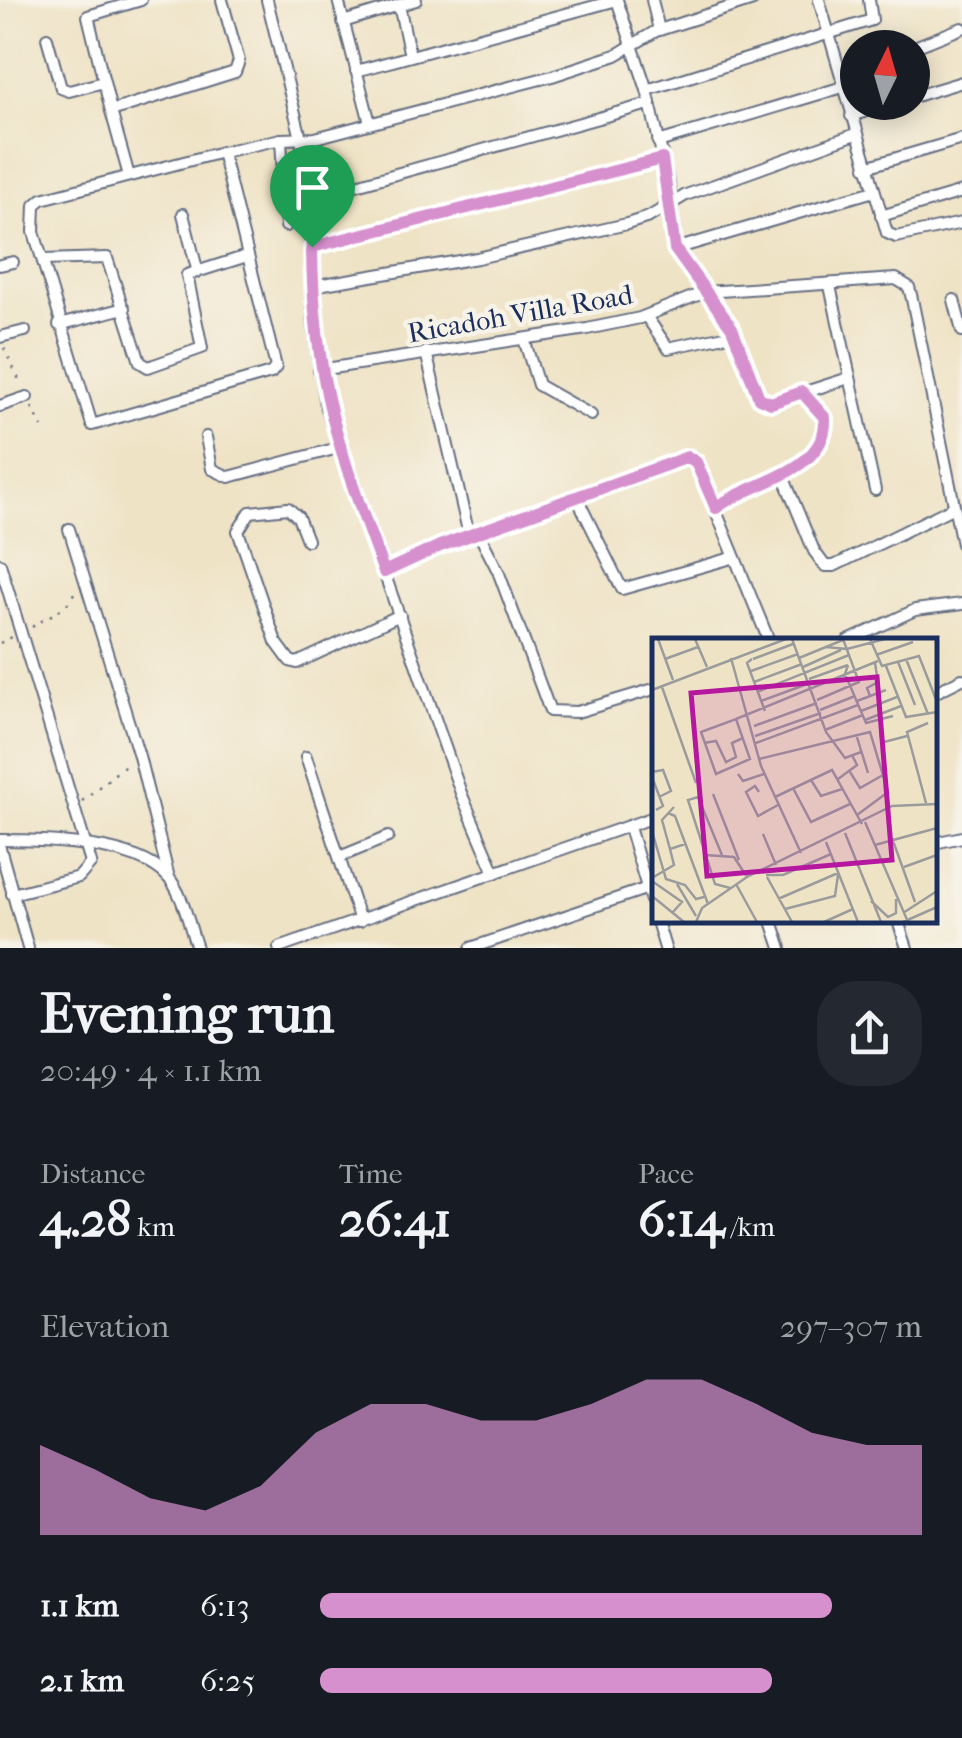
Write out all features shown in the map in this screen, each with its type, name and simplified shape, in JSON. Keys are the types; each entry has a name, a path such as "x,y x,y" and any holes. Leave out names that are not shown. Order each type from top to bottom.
{"street":[{"path":"129,176 88,16 141,0"},
{"path":"111,111 236,72 239,61 222,0"},
{"path":"267,0 301,138 309,198 319,370 338,448 460,793 495,873"},
{"path":"338,0 370,123"},
{"path":"342,22 416,0"},
{"path":"356,71 617,0 647,90 671,204 675,249 734,334 759,398 771,403 850,378"},
{"path":"652,0 659,30"},
{"path":"222,152 276,360 271,373 92,425 34,232 34,205 42,198 222,152 281,138 301,138 370,123 552,76 659,30 753,0"},
{"path":"819,0 840,76"},
{"path":"647,90 872,20 869,0"},
{"path":"400,5 410,56"},
{"path":"930,41 962,28"},
{"path":"48,38 61,88 70,91 104,82"},
{"path":"930,92 962,82"},
{"path":"658,142 840,88"},
{"path":"309,198 650,104"},
{"path":"852,120 887,233 896,237 962,223"},
{"path":"312,286 477,258 649,218 671,204 856,134"},
{"path":"281,138 286,226"},
{"path":"866,167 962,139"},
{"path":"312,247 662,159"},
{"path":"675,249 874,191"},
{"path":"882,216 962,192"},
{"path":"183,214 197,268"},
{"path":"43,260 107,258 142,366 200,352 203,344 187,274 248,256"},
{"path":"0,266 13,262"},
{"name":"Ricadoh Villa Road","path":"319,370 646,316 705,292 830,286 885,278 904,282 912,299 952,508"},
{"path":"830,286 875,490"},
{"path":"954,300 962,331"},
{"path":"59,325 124,308"},
{"path":"646,316 668,348 734,334"},
{"path":"0,340 25,331"},
{"path":"524,339 538,385 591,415"},
{"path":"426,352 473,534 498,571 550,711 558,715 577,712 652,690"},
{"path":"716,508 783,476 820,442 825,418 802,392"},
{"path":"0,406 26,397"},
{"path":"206,437 212,469 228,477 338,448"},
{"path":"384,572 473,534 688,457 696,462 732,558 768,638"},
{"path":"783,476 814,551 825,566 834,566 952,508 962,544"},
{"path":"577,498 622,589 732,558"},
{"path":"306,540 298,517 288,508 250,512 238,530 276,642 290,661 298,663 400,615"},
{"path":"69,530 81,582 139,756 170,878 197,948"},
{"path":"0,564 91,864 86,873 12,894"},
{"path":"853,638 916,610 962,604"},
{"path":"937,692 962,679"},
{"path":"306,757 330,837 342,856 360,921"},
{"path":"287,947 652,819"},
{"path":"630,826 652,903"},
{"path":"342,856 388,837"},
{"path":"937,842 962,837"},
{"path":"0,840 134,855 170,878"},
{"path":"0,848 28,948"},
{"path":"471,948 648,888"},
{"path":"658,923 666,948"},
{"path":"773,923 781,948"},
{"path":"899,923 907,948"}],"path":[{"path":"0,340 42,427"},
{"path":"0,643 66,606 81,582"},
{"path":"74,810 100,782 139,756"}],"route":[{"path":"662,159 669,184 675,249 732,328 759,398 771,403 802,392 825,418 825,432 820,442 783,476 716,508 696,462 688,457 440,546 384,572 326,406 313,321 312,247 662,159"}]}
